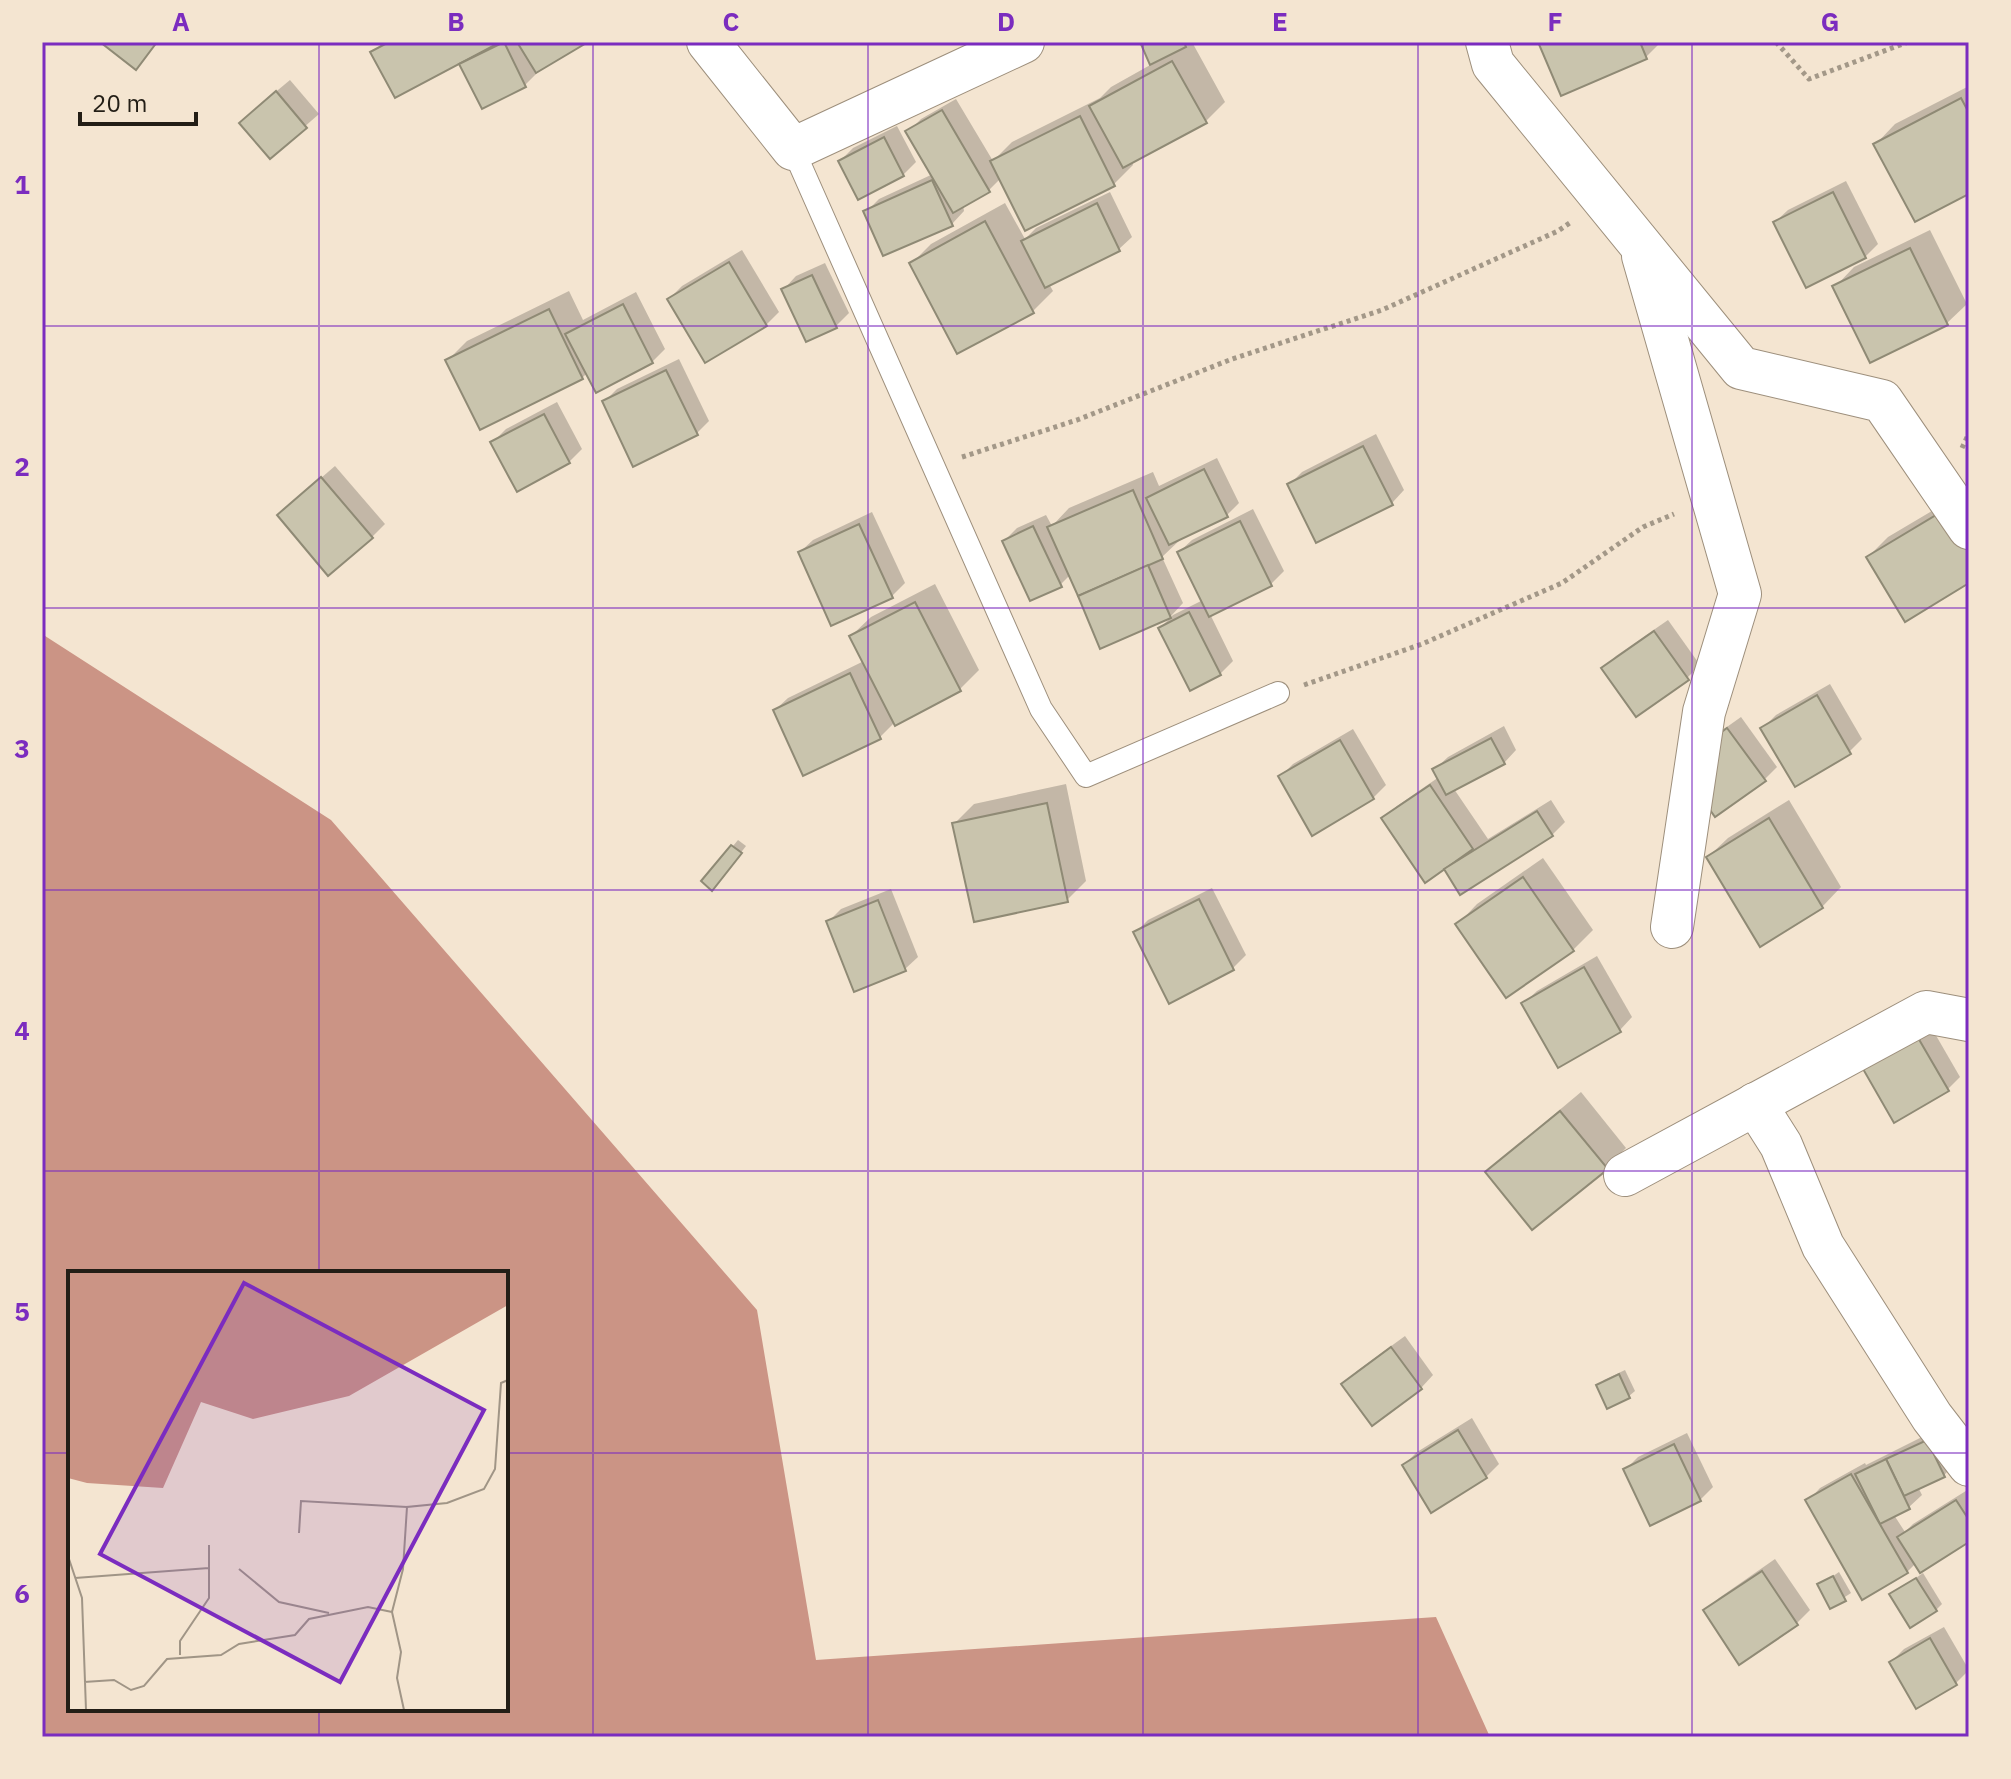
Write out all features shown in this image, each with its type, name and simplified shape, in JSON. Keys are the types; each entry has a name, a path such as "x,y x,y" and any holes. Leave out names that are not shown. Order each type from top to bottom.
{"street":[{"path":"708,42 793,149 1023,42"},
{"path":"1487,42 1493,64 1741,368 1882,401 1969,528"},
{"path":"1638,240 1740,594 1704,712 1672,927"},
{"path":"1625,1175 1926,1012 1969,1020"},
{"path":"1755,1104 1781,1145 1823,1246 1932,1417 1969,1465"}],"lane":[{"path":"793,149 1041,709 1086,776 1278,693"}],"path":[{"path":"1776,42 1809,79 1908,42"},
{"path":"931,461 972,455 1077,420 1232,359 1382,310 1558,231 1605,199"},
{"path":"1278,693 1422,644 1562,583 1643,527 1713,500"}],"shaded area":[{"path":"42,634 331,820 757,1310 816,1660 1436,1617 1490,1737 42,1737"}],"building":[{"path":"100,42 157,42 136,70"},
{"path":"389,42 493,42 495,45 395,98 370,52"},
{"path":"504,42 526,87 482,109 459,64"},
{"path":"517,42 588,42 536,73"},
{"path":"1140,42 1184,42 1186,47 1150,65"},
{"path":"1538,42 1640,42 1647,59 1561,96"},
{"path":"1172,61 1207,123 1123,168 1089,106"},
{"path":"276,91 307,128 270,159 239,123"},
{"path":"1961,98 1969,113 1969,194 1915,222 1873,144"},
{"path":"942,110 990,192 953,213 905,131"},
{"path":"1080,116 1115,186 1025,231 990,161"},
{"path":"884,137 904,176 858,200 838,161"},
{"path":"932,180 953,226 883,256 863,211"},
{"path":"1833,192 1866,258 1806,288 1773,222"},
{"path":"1097,203 1120,251 1045,288 1021,241"},
{"path":"985,221 1034,313 957,354 909,263"},
{"path":"1910,248 1948,325 1870,363 1832,286"},
{"path":"729,262 767,326 705,363 667,299"},
{"path":"812,275 837,328 806,342 781,289"},
{"path":"623,304 653,363 596,393 565,334"},
{"path":"549,309 583,379 480,430 445,360"},
{"path":"666,370 698,435 633,467 602,401"},
{"path":"544,414 570,463 517,492 490,442"},
{"path":"1363,446 1393,505 1316,543 1287,484"},
{"path":"1204,469 1228,517 1169,545 1146,498"},
{"path":"321,477 373,538 328,576 277,515"},
{"path":"1133,490 1163,559 1078,596 1047,527"},
{"path":"1951,506 1969,536 1969,583 1905,622 1866,557"},
{"path":"1240,521 1272,586 1209,617 1177,552"},
{"path":"859,524 893,598 831,626 798,552"},
{"path":"1033,526 1062,587 1030,601 1002,541"},
{"path":"1148,565 1171,618 1100,649 1078,596"},
{"path":"915,602 961,691 895,726 849,636"},
{"path":"1189,612 1221,675 1190,691 1158,628"},
{"path":"1654,631 1689,680 1636,717 1601,668"},
{"path":"850,673 881,739 803,776 773,710"},
{"path":"1817,695 1851,754 1795,787 1760,728"},
{"path":"1727,728 1766,781 1715,817 1678,764"},
{"path":"1491,738 1505,764 1446,795 1432,769"},
{"path":"1340,740 1374,799 1312,836 1278,776"},
{"path":"1430,785 1473,849 1425,883 1381,818"},
{"path":"1047,803 1068,902 974,922 952,823"},
{"path":"1537,811 1553,836 1460,895 1444,869"},
{"path":"1769,818 1823,908 1760,947 1706,857"},
{"path":"731,845 742,853 712,891 701,881"},
{"path":"1523,877 1574,951 1506,998 1455,924"},
{"path":"1199,899 1234,970 1169,1004 1133,932"},
{"path":"878,900 906,971 854,992 826,921"},
{"path":"1584,967 1621,1032 1558,1068 1521,1003"},
{"path":"1910,1024 1949,1091 1894,1123 1855,1055"},
{"path":"1560,1111 1608,1169 1532,1230 1485,1172"},
{"path":"1391,1347 1422,1389 1372,1426 1341,1384"},
{"path":"1619,1374 1630,1398 1607,1409 1596,1385"},
{"path":"1458,1430 1487,1478 1431,1513 1402,1465"},
{"path":"1927,1440 1945,1477 1904,1496 1886,1459"},
{"path":"1674,1444 1701,1501 1650,1526 1623,1469"},
{"path":"1886,1459 1910,1509 1880,1524 1855,1474"},
{"path":"1851,1474 1908,1573 1862,1600 1805,1500"},
{"path":"1956,1500 1969,1520 1969,1542 1920,1573 1897,1537"},
{"path":"1762,1571 1798,1625 1739,1665 1703,1610"},
{"path":"1833,1576 1846,1601 1830,1609 1817,1584"},
{"path":"1916,1578 1937,1611 1910,1628 1889,1594"},
{"path":"1930,1638 1957,1685 1916,1709 1889,1662"}]}
